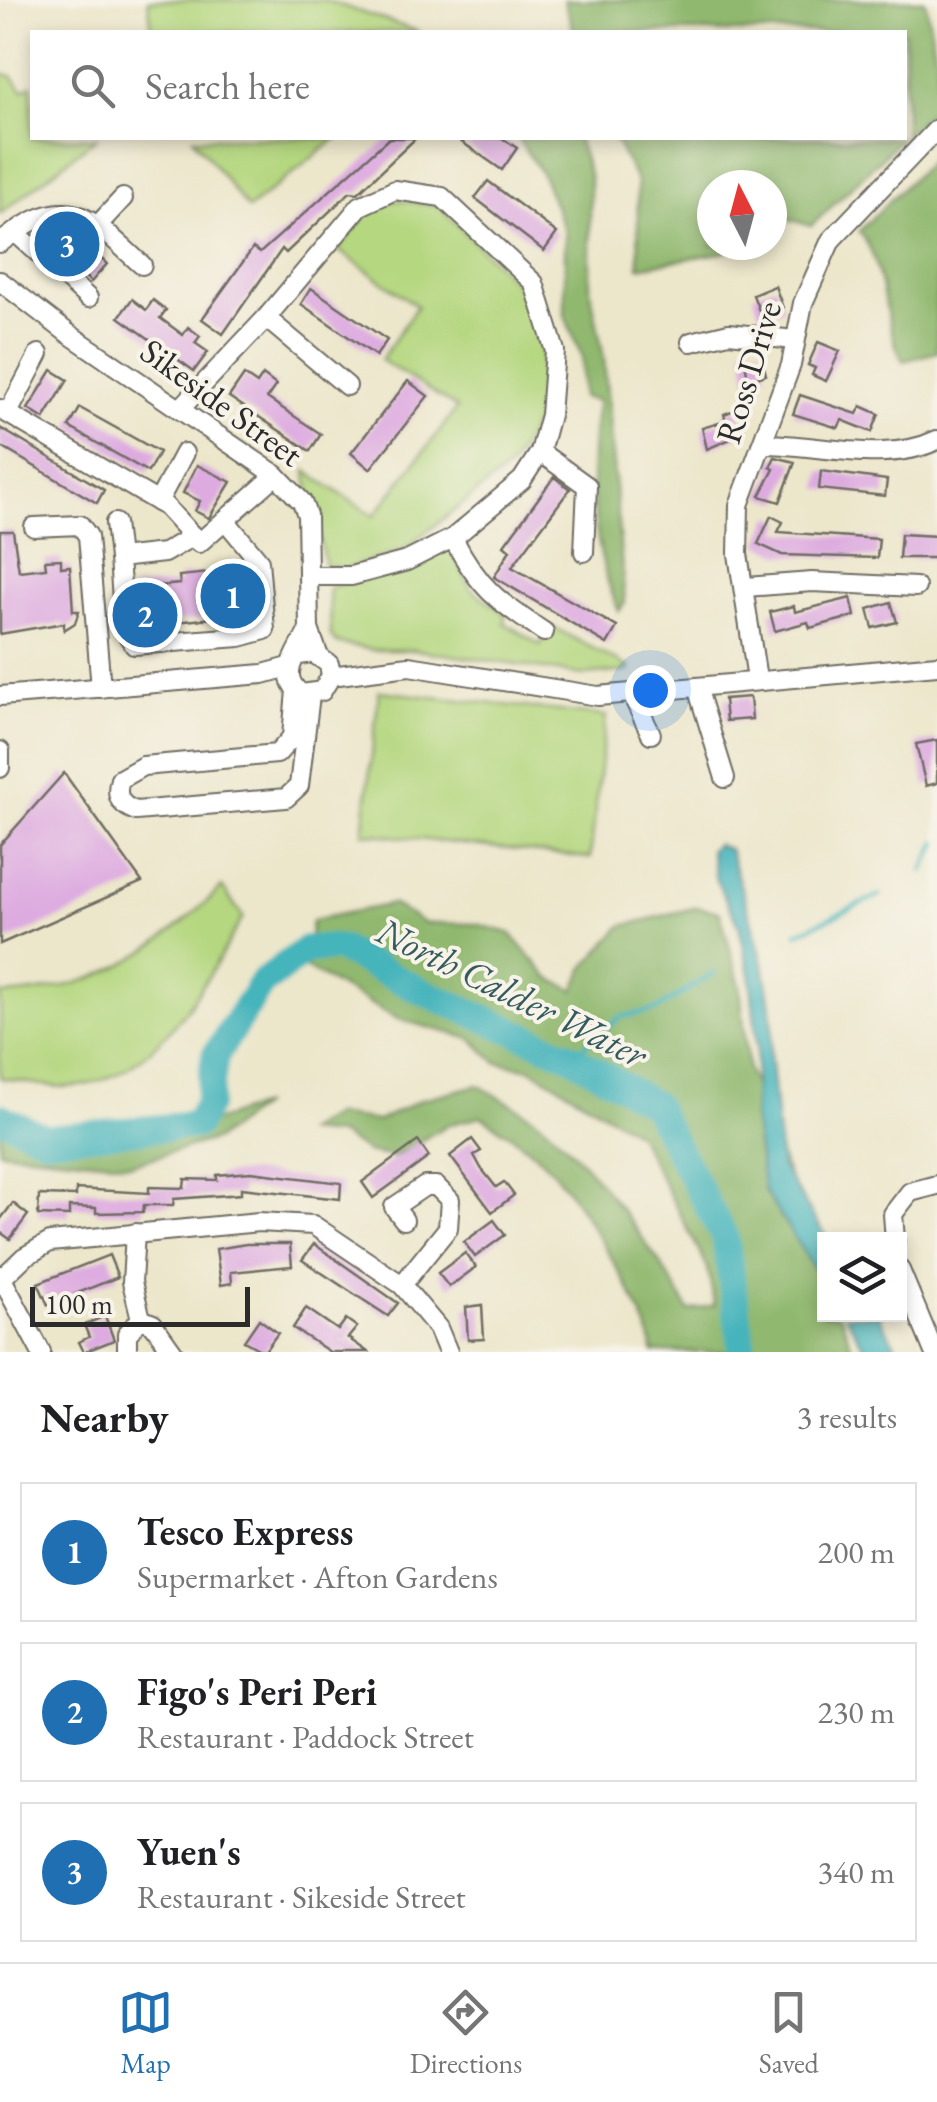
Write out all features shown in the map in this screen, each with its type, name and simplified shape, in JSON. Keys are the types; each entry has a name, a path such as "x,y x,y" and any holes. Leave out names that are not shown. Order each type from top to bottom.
{"street":[{"name":"Ross Drive","path":"757,679 738,554 739,505 791,365 803,304 831,240 937,129"},
{"path":"180,409 266,318 360,206 395,190 442,197 534,283 555,351 550,415 540,452 522,480 453,538 407,561 352,576 308,576"},
{"path":"98,225 123,198"},
{"path":"88,298 8,238 52,212 83,216 142,265"},
{"name":"Sikeside Street","path":"0,281 276,474 302,502 307,516 309,628 297,678"},
{"path":"266,318 347,386"},
{"path":"690,342 730,333 795,340"},
{"path":"38,354 4,412 158,502 199,543 276,474"},
{"path":"763,444 860,451 918,450 937,440"},
{"path":"540,452 587,486 584,552"},
{"path":"158,502 184,453"},
{"path":"115,522 124,629 134,645 240,637 266,630 259,561 225,520"},
{"path":"51,549 42,528 80,525 88,536 101,688"},
{"path":"118,558 164,553 192,536"},
{"path":"453,538 474,579 496,601 544,632"},
{"path":"746,587 812,582 916,587"},
{"name":"Sikeside Street","path":"309,628 326,665"},
{"path":"297,678 326,665 360,670 409,666 598,696 937,665"},
{"path":"0,696 263,674 297,678 322,692 326,665"},
{"path":"277,754 292,737 297,678"},
{"path":"297,678 304,760 300,786 286,798 136,810 124,806 118,798 120,778 143,766 277,754 304,760"},
{"path":"688,689 724,778"},
{"path":"632,695 651,734"},
{"path":"0,750 0,768"},
{"path":"895,1232 893,1214 910,1192 937,1185"},
{"path":"402,1285 448,1228 450,1200 436,1186 424,1186 394,1207 404,1220"},
{"path":"40,1352 1,1277 50,1242 259,1222 313,1224 402,1285 438,1328 448,1352"},
{"path":"135,1234 132,1282 141,1320"},
{"path":"907,1287 934,1352"},
{"path":"127,1352 127,1334 141,1320"},
{"path":"141,1320 153,1324 173,1352"}],"green space":[{"path":"148,0 325,0 414,30 152,30"},
{"path":"564,0 925,0 937,60 937,105 907,133 907,30 573,30"},
{"path":"0,73 12,76 23,90 30,86 30,140 93,140 0,214"},
{"path":"195,140 334,140 248,209"},
{"path":"518,140 578,140 590,178 590,288 604,359 625,603 619,611 603,563 594,508 592,452 598,401 582,397 582,357 565,316 565,231 542,174"},
{"path":"615,140 900,140 811,226 787,218 787,170 697,170 697,257 639,267 637,182"},
{"path":"937,154 937,352 903,361 874,259 859,231"},
{"path":"395,200 437,205 524,291 542,353 539,417 510,467 402,551 346,569 325,566 306,471 374,516 457,408 381,360 417,306 338,250 368,211"},
{"path":"443,547 452,549 471,589 506,614 505,623 540,645 553,627 630,668 584,675 416,650 373,650 337,643 331,637 329,588"},
{"path":"379,691 606,716 590,858 363,833"},
{"path":"222,887 243,917 192,1001 148,1052 122,1071 93,1083 61,1087 0,1078 0,995 67,986 122,965 172,932"},
{"path":"392,904 424,923 476,924 510,933 549,978 574,990 585,967 622,926 697,907 720,912 740,986 748,1069 817,1253 817,1322 843,1322 854,1352 653,1352 627,1285 562,1183 535,1153 481,1116 447,1125 394,1157 367,1152 340,1135 305,1132 334,1115 378,1121 422,1099 478,1085 539,1121 579,1158 641,1237 689,1311 715,1305 707,1266 637,1133 531,1069 496,1062 472,1039 398,1019 306,968 312,920"},
{"path":"262,1105 217,1139 132,1164 0,1151 0,1126 60,1139 132,1138 183,1130"}],"water":[{"path":"717,844 729,849 767,978 781,1166 823,1232 817,1232 817,1273 764,1191 753,1117 757,1048 750,974 739,926 716,880 710,850"},
{"path":"849,1322 883,1322 899,1352 867,1352"}],"building":[{"path":"387,140 414,140 358,193 350,192 286,253 282,249 223,334 202,319 253,248 260,253"},
{"path":"459,140 505,140 517,148 502,170"},
{"path":"488,181 557,233 544,251 475,198"},
{"path":"70,230 107,264 91,282 53,248"},
{"path":"775,286 783,308 761,316 753,295"},
{"path":"311,288 387,340 376,356 301,304"},
{"path":"132,299 146,310 153,300 166,310 160,318 183,335 188,327 200,336 195,343 208,352 194,371 119,317"},
{"path":"818,342 840,351 826,381 812,375 815,368 808,365"},
{"path":"743,347 760,349 766,375 748,381"},
{"path":"52,370 68,380 44,419 28,409"},
{"path":"244,375 257,384 263,375 276,385 267,398 321,434 310,451 229,397"},
{"path":"408,381 428,396 370,469 351,453"},
{"path":"800,395 857,414 861,406 879,414 872,432 842,420 838,428 793,414"},
{"path":"80,408 159,452 148,472 69,427"},
{"path":"737,409 744,427 738,430 740,435 707,449 702,428 726,421 724,414"},
{"path":"0,428 104,490 97,503 0,446"},
{"path":"775,457 795,462 780,502 760,496 774,469 770,467"},
{"path":"197,465 231,482 209,518 195,511 200,501 183,493"},
{"path":"821,471 887,480 885,496 819,489"},
{"path":"554,477 570,489 512,567 617,627 607,644 494,577 510,550 504,545"},
{"path":"771,516 783,522 778,532 879,539 877,558 782,555 758,544"},
{"path":"0,531 13,531 19,571 46,568 45,560 61,559 61,567 70,566 73,611 79,611 75,623 64,630 64,623 0,634"},
{"path":"901,534 937,536 937,558 899,558"},
{"path":"247,569 251,614 138,626 134,588 180,584 179,576"},
{"path":"851,598 855,616 810,628 808,622 775,631 770,612 794,606 795,612"},
{"path":"891,602 897,622 873,628 868,609"},
{"path":"750,697 752,719 726,721 724,699"},
{"path":"937,740 937,783 926,786 916,744"},
{"path":"64,773 142,882 0,944 0,845"},
{"path":"472,1139 481,1151 474,1155 481,1168 496,1187 504,1182 514,1195 492,1212 450,1156"},
{"path":"418,1141 429,1157 373,1198 362,1182"},
{"path":"251,1172 341,1183 340,1199 241,1188 241,1194 174,1199 173,1205 144,1205 143,1212 96,1213 96,1208 69,1207 69,1216 38,1215 39,1195 76,1196 76,1189 149,1193 149,1187 184,1188 185,1179 217,1180 217,1175"},
{"path":"13,1203 28,1215 10,1239 0,1232 0,1220"},
{"path":"494,1220 505,1235 475,1257 464,1242"},
{"path":"290,1244 292,1266 231,1272 232,1283 221,1285 216,1249"},
{"path":"314,1244 398,1303 388,1316 302,1260"},
{"path":"465,1253 476,1267 449,1287 438,1273"},
{"path":"109,1255 118,1277 75,1294 78,1299 62,1306 59,1300 48,1305 38,1283"},
{"path":"482,1305 484,1339 468,1340 466,1307"},
{"path":"306,1308 338,1330 346,1319 357,1327 348,1338 368,1352 330,1352 293,1328"},
{"path":"105,1316 114,1340 84,1352 79,1342 89,1337 84,1325"},
{"path":"259,1319 278,1333 264,1352 244,1341"}],"waterway":[{"path":"923,871 937,843"},
{"path":"797,933 880,895"},
{"name":"North Calder Water","path":"0,1117 46,1138 196,1125 208,1103 215,1056 261,984 307,949 338,948 419,990 571,1056 653,1104 725,1238 743,1352"},
{"path":"571,1056 620,1017 656,1010 714,973"}],"place":[{"name":"Yuen's","path":"67,244"},
{"name":"Tesco Express","path":"233,596"},
{"name":"Figo's Peri Peri","path":"145,615"}]}
